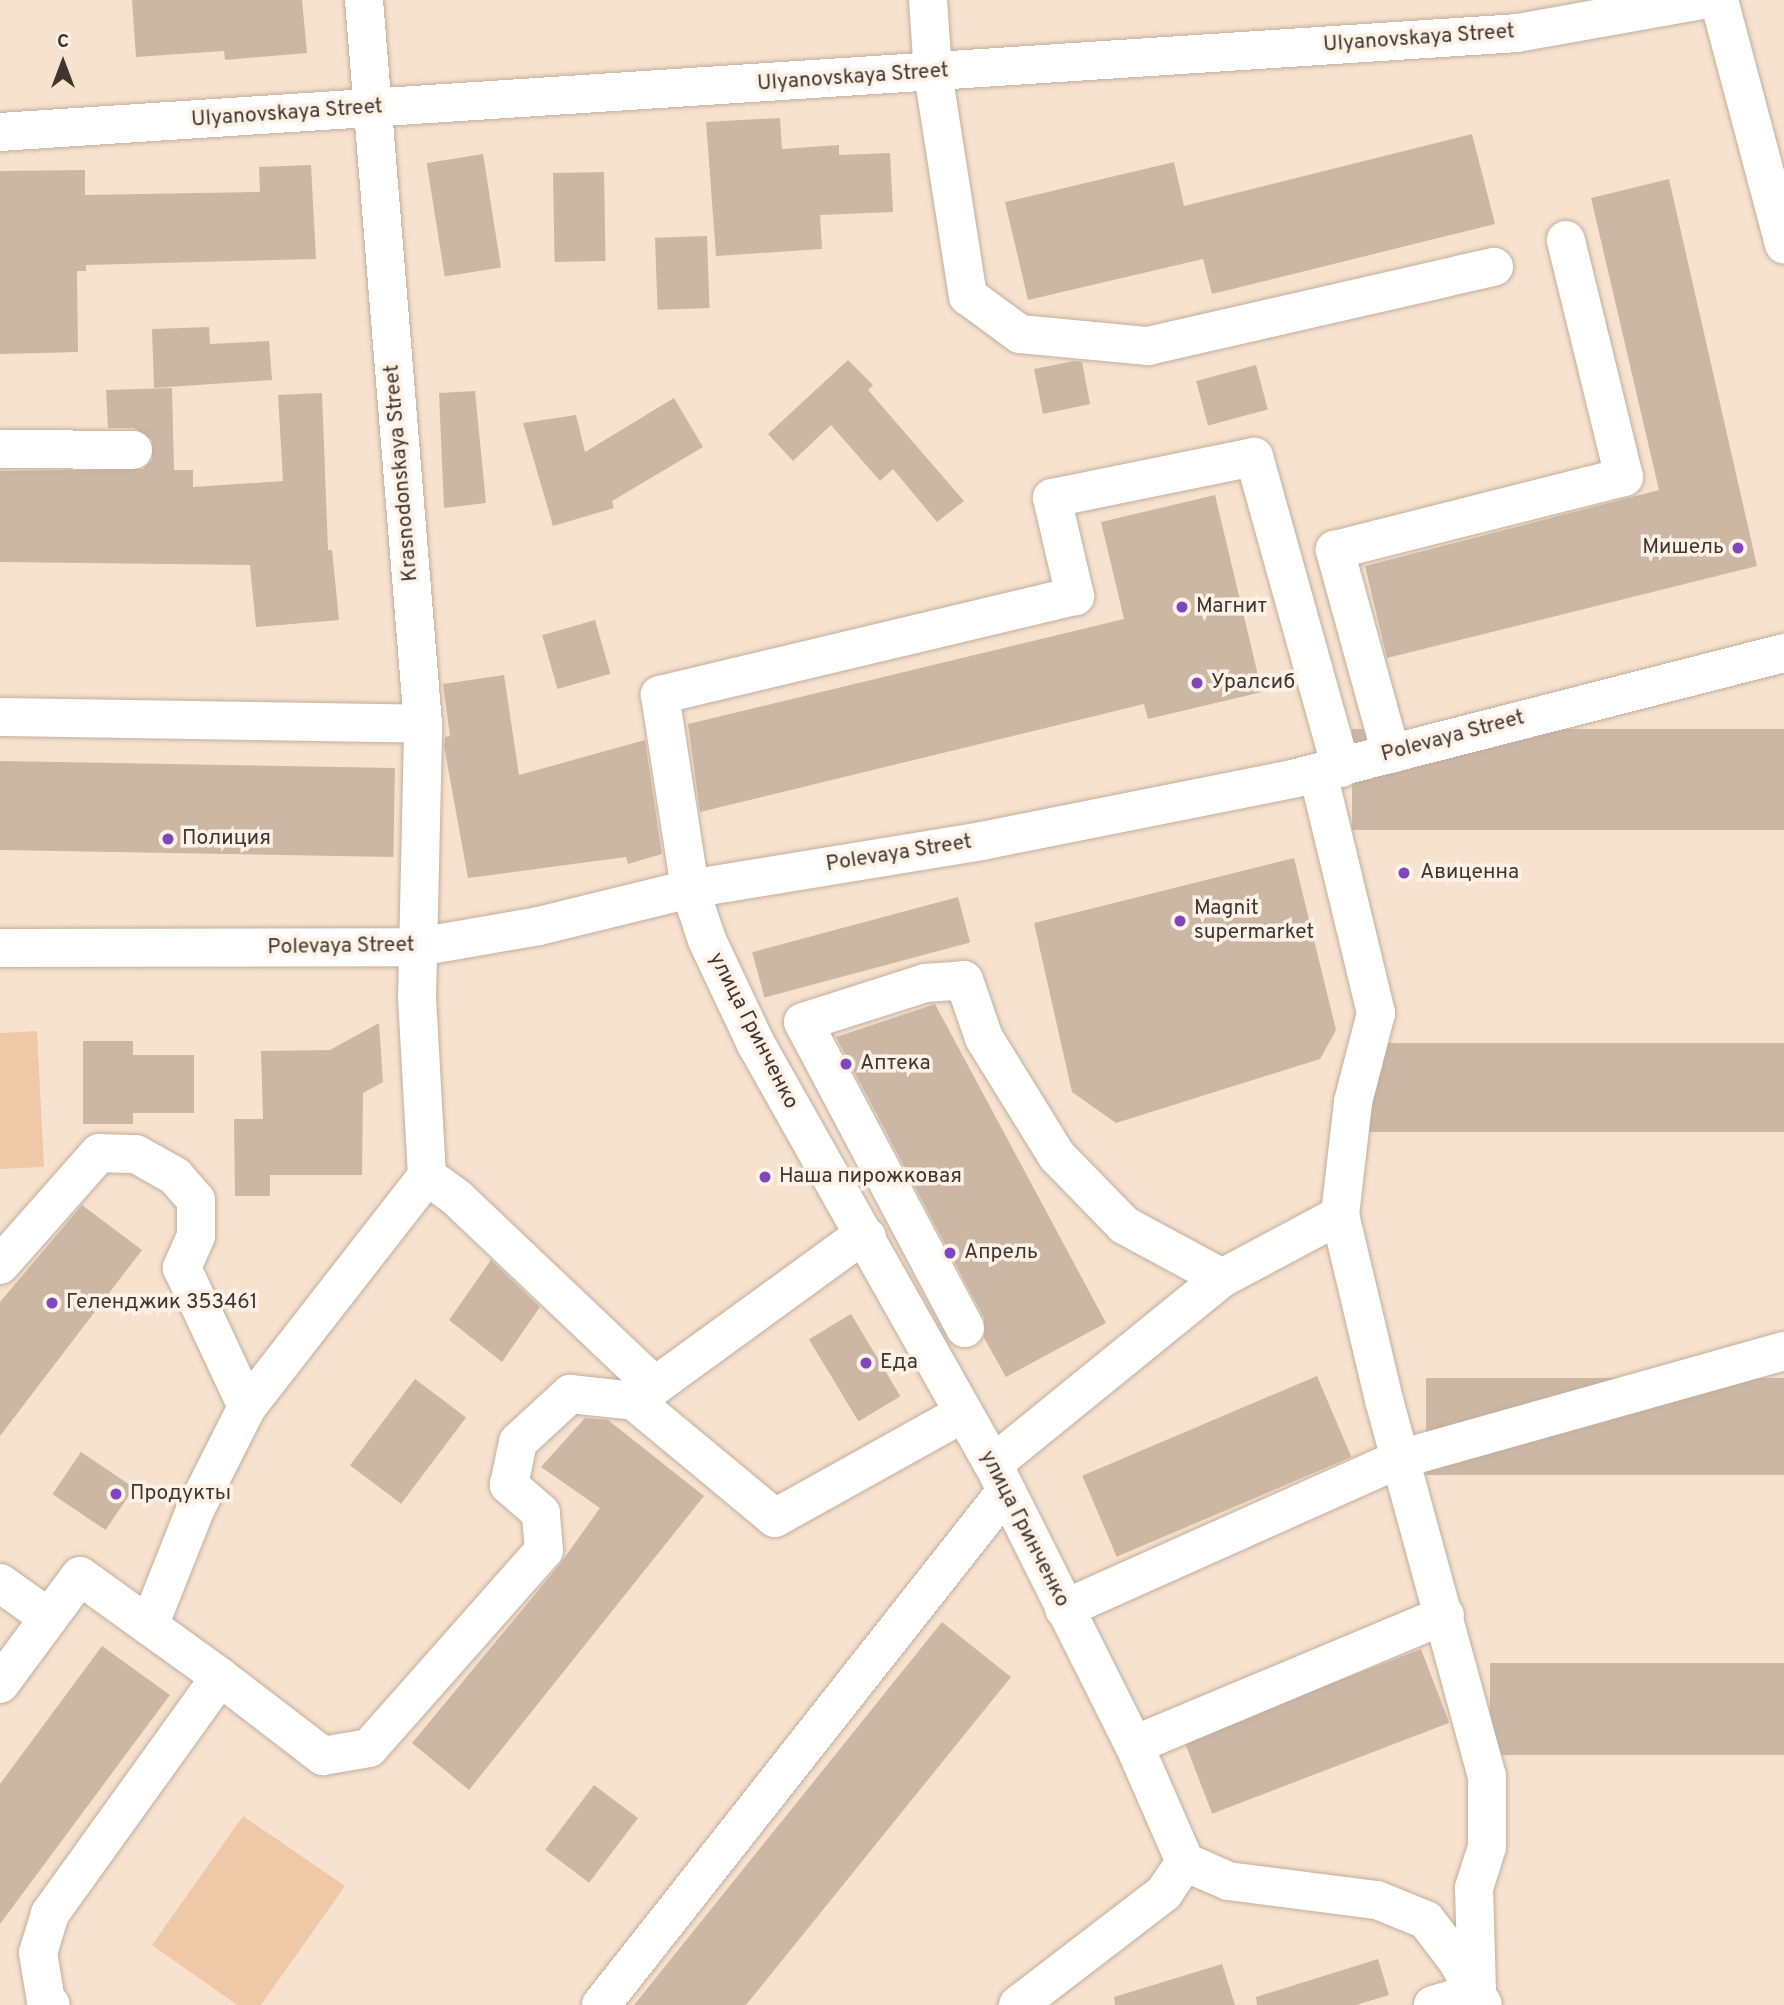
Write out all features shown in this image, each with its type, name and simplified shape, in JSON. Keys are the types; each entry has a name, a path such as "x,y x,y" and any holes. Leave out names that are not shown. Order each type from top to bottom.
{"street":[{"name":"Krasnodonskaya Street","path":"363,0 423,724 418,947 427,1176"},
{"path":"928,0 933,73 968,296 1020,334 1148,346 1494,267"},
{"name":"Ulyanovskaya Street","path":"0,132 1517,33 1703,0"},
{"path":"1719,0 1784,244"},
{"path":"1391,754 1335,550 1624,477 1566,240"},
{"path":"0,449 133,450"},
{"name":"улица Гринченко","path":"1185,1862 1134,1745 999,1478 867,1237 756,1044 707,940 690,889 660,695 1075,596 1052,498 1254,457 1330,771"},
{"name":"Polevaya Street","path":"0,948 418,947 539,926 690,889 982,841 1330,771 1784,653"},
{"path":"0,718 423,724"},
{"path":"1330,771 1376,1013 1353,1102 1340,1215 1400,1459 1445,1615 1487,1776 1487,1847 1474,1888 1480,1998"},
{"path":"756,1044 803,1022 925,983 964,979 984,1038 1057,1156 1124,1225 1222,1278"},
{"path":"803,1022 965,1328"},
{"path":"0,1265 99,1153 136,1154 165,1170 196,1200 196,1236 182,1268 247,1407"},
{"path":"149,1626 196,1508 247,1407 427,1176 457,1198 645,1394 775,1518 962,1414"},
{"path":"601,2005 999,1478 1222,1278 1340,1215"},
{"path":"0,1684 80,1576 220,1677 323,1756 369,1748 544,1550 541,1513 509,1485 518,1442 570,1394 645,1394 853,1242 867,1237"},
{"path":"1064,1609 1400,1459 1784,1351"},
{"path":"0,1583 49,1618"},
{"path":"1134,1745 1445,1615"},
{"path":"51,2005 46,2001 38,1953 50,1914 220,1677"},
{"path":"1018,2005 1164,1893 1185,1862 1228,1881 1377,1900 1426,1920 1480,1998"},
{"path":"1433,2005 1480,1998"}],"shaded area":[{"path":"37,1031 44,1167 0,1169 0,1033"},
{"path":"243,1816 345,1886 261,2005 237,2005 152,1945"}],"building":[{"path":"132,0 302,0 307,53 225,60 224,51 136,57"},
{"path":"780,118 782,149 839,145 839,155 890,153 893,212 820,215 822,249 716,256 706,122"},
{"path":"1472,134 1495,224 1212,294 1203,259 1028,300 1005,202 1174,162 1184,206"},
{"path":"483,154 501,268 445,277 427,163"},
{"path":"311,165 316,259 86,265 86,271 77,271 78,352 0,354 0,171 85,170 85,195 260,192 259,167"},
{"path":"604,172 606,261 555,262 553,173"},
{"path":"1669,179 1757,566 1387,658 1365,566 1659,490 1591,198"},
{"path":"707,236 710,308 658,310 655,238"},
{"path":"209,327 210,344 269,341 272,380 154,388 152,329"},
{"path":"848,360 873,385 868,390 964,501 937,522 893,469 880,481 831,425 793,461 768,434"},
{"path":"1074,361 1082,362 1090,404 1043,414 1034,369"},
{"path":"1256,365 1268,409 1208,425 1196,381"},
{"path":"172,388 174,470 193,470 193,487 283,481 278,395 322,393 328,550 332,550 339,620 256,627 250,565 0,562 0,471 143,469 152,460 152,440 134,428 108,428 106,390"},
{"path":"475,391 486,503 444,508 439,393"},
{"path":"674,398 703,447 612,501 614,508 553,526 523,423 576,415 585,452"},
{"path":"1215,495 1262,692 1148,719 1144,704 700,812 688,724 1124,619 1101,522"},
{"path":"595,620 610,674 558,689 542,635"},
{"path":"504,675 519,775 645,740 662,854 628,864 626,857 468,878 444,746 445,737 450,736 443,684"},
{"path":"1352,729 1784,729 1784,830 1352,830"},
{"path":"0,761 395,768 393,857 0,850"},
{"path":"1294,858 1336,1030 1320,1059 1116,1123 1072,1092 1034,923"},
{"path":"958,897 970,942 764,998 752,952"},
{"path":"935,1004 1106,1323 1006,1377 984,1338 984,1318 836,1037"},
{"path":"379,1023 383,1082 363,1093 362,1175 270,1175 270,1196 235,1196 234,1119 263,1119 261,1051 330,1050"},
{"path":"83,1041 133,1041 133,1055 194,1055 194,1113 133,1113 133,1124 83,1124"},
{"path":"1366,1043 1784,1043 1784,1132 1366,1132"},
{"path":"82,1205 142,1250 0,1436 0,1302"},
{"path":"491,1260 540,1307 502,1362 449,1320"},
{"path":"851,1314 900,1396 858,1422 809,1339"},
{"path":"1317,1376 1351,1457 1117,1557 1082,1476"},
{"path":"1426,1378 1784,1378 1784,1475 1426,1475"},
{"path":"415,1379 466,1418 401,1504 350,1465"},
{"path":"585,1418 608,1420 704,1496 469,1790 412,1743 560,1564 600,1508 541,1467"},
{"path":"81,1452 134,1488 106,1530 52,1494"},
{"path":"942,1622 1011,1677 746,2005 634,2005"},
{"path":"102,1646 170,1695 0,1924 0,1784"},
{"path":"1421,1649 1449,1723 1212,1814 1184,1740"},
{"path":"1490,1663 1784,1663 1784,1755 1490,1755"},
{"path":"594,1785 638,1818 589,1883 545,1850"},
{"path":"1378,1959 1389,1995 1356,2005 1257,2005 1256,1997"},
{"path":"1222,1964 1235,2005 1115,2005 1114,1997"}],"place":[{"name":"Мишель","path":"1738,548"},
{"name":"Магнит","path":"1182,607"},
{"name":"Уралсиб","path":"1197,683"},
{"name":"Полиция","path":"168,839"},
{"name":"Авиценна","path":"1404,873"},
{"name":"Magnit supermarket","path":"1180,921"},
{"name":"Аптека","path":"846,1064"},
{"name":"Наша пирожковая","path":"765,1177"},
{"name":"Апрель","path":"950,1253"},
{"name":"Геленджик 353461","path":"52,1303"},
{"name":"Еда","path":"866,1363"},
{"name":"Продукты","path":"116,1494"}]}
